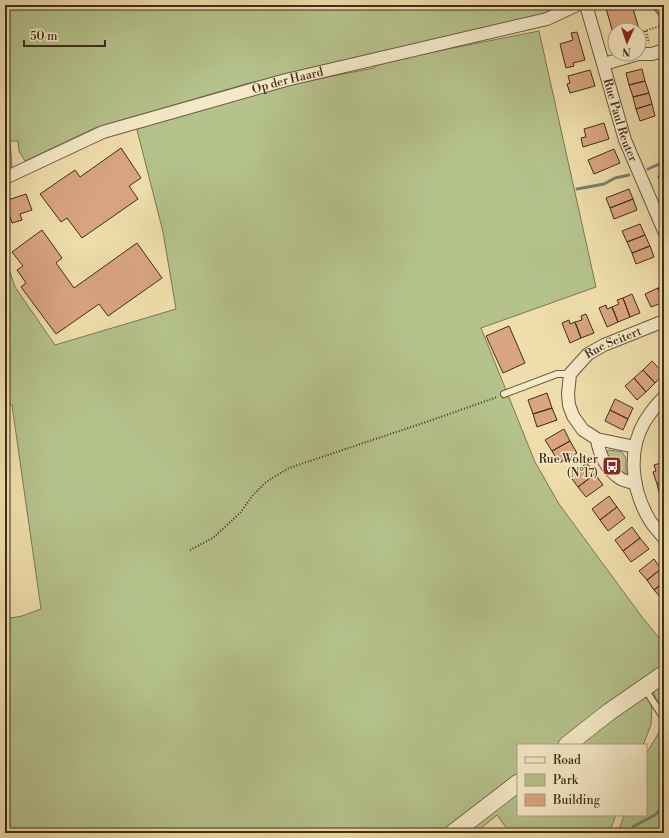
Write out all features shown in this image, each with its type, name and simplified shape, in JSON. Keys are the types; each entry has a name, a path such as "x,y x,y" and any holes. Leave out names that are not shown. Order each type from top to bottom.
{"main road":[{"path":"568,744 609,712 664,674"},
{"path":"453,833 517,784"}],"street":[{"name":"Op der Haard","path":"5,178 102,132 286,80 547,19 577,5"},
{"name":"Rue Paul Reuter","path":"586,5 625,140 664,231"},
{"path":"604,64 638,54 652,54 664,50"},
{"name":"Rue Seitert","path":"570,374 588,354 604,345 664,321"},
{"path":"570,374 568,394 569,405 573,416 583,430 597,439 635,447"},
{"path":"664,397 645,421 635,447 636,484 644,508 650,520 664,538"},
{"path":"597,439 598,448 607,466 621,479 636,484"}],"lane":[{"path":"504,394 557,374 570,374"},
{"path":"644,688 663,717"}],"path":[{"path":"647,30 664,25"},
{"path":"190,550 213,538 240,513 253,495 266,482 289,468 504,394"}],"green space":[{"path":"5,5 558,5 542,15 294,74 249,83 95,128 25,161 19,151 18,141 10,141 12,168 5,172"},
{"path":"539,31 596,287 481,328 535,462 559,504 642,617 664,644 664,669 639,686 646,698 652,703 651,725 643,744 517,744 517,816 616,816 611,828 608,833 510,833 497,815 475,833 5,833 5,619 22,616 41,609 12,405 5,405 5,240 10,272 15,287 55,345 176,309 163,232 136,126 272,88 374,68 377,63"},
{"path":"607,451 622,452 626,458 626,474 622,475 607,456"},
{"path":"664,684 664,703 660,703 656,699 653,691"},
{"path":"664,724 664,833 618,833 624,816 647,816 647,752"}],"building":[{"path":"605,5 632,5 637,22 610,22"},
{"path":"651,5 664,5 664,22"},
{"path":"577,32 585,60 573,63 574,66 566,68 560,44 573,40 571,33"},
{"path":"642,69 645,81 629,85 626,73"},
{"path":"590,70 595,86 570,93 567,84 570,83 568,76"},
{"path":"645,81 649,93 633,97 629,85"},
{"path":"649,93 652,104 636,109 633,97"},
{"path":"652,104 655,116 640,121 636,109"},
{"path":"604,123 609,139 583,147 581,138 586,137 584,129"},
{"path":"121,148 141,178 129,186 138,199 82,238 67,218 61,222 40,194 75,170 80,177"},
{"path":"614,149 620,163 594,174 588,160"},
{"path":"664,174 664,188 658,176"},
{"path":"629,189 633,199 610,208 606,198"},
{"path":"26,194 32,210 20,214 22,220 12,223 5,201"},
{"path":"633,199 637,210 614,219 610,208"},
{"path":"640,224 645,235 627,242 622,231"},
{"path":"42,230 62,258 56,263 74,288 137,243 162,278 108,316 99,304 56,334 21,287 26,283 17,270 23,266 12,252"},
{"path":"645,235 650,246 632,253 627,242"},
{"path":"650,246 654,257 636,264 632,253"},
{"path":"664,285 664,302 658,288"},
{"path":"658,288 664,302 651,307 645,294"},
{"path":"632,294 640,313 630,317 623,298"},
{"path":"623,298 630,317 618,322 612,307 619,304 617,300"},
{"path":"606,305 607,309 612,307 618,322 607,327 599,308"},
{"path":"586,314 594,333 581,338 575,322 582,320 581,316"},
{"path":"569,320 570,324 575,322 581,338 570,343 562,323"},
{"path":"509,326 525,363 503,373 486,336"},
{"path":"652,361 664,374 655,383 643,370"},
{"path":"643,370 655,383 646,392 634,378"},
{"path":"634,378 646,392 637,400 625,386"},
{"path":"547,393 552,408 533,414 528,400"},
{"path":"615,399 633,408 628,419 610,410"},
{"path":"552,408 557,420 537,427 533,414"},
{"path":"610,410 628,419 623,430 605,421"},
{"path":"564,429 570,441 552,451 545,440"},
{"path":"570,441 577,453 559,463 552,451"},
{"path":"664,462 664,482 657,484 653,472 656,471 654,465"},
{"path":"587,463 595,474 578,487 570,476"},
{"path":"595,474 603,485 586,497 578,487"},
{"path":"664,482 664,495 660,496 657,484"},
{"path":"664,495 664,508 660,496"},
{"path":"609,496 617,507 600,520 592,509"},
{"path":"617,507 625,518 608,531 600,520"},
{"path":"632,527 640,538 623,551 615,540"},
{"path":"640,538 649,549 631,562 623,551"},
{"path":"654,559 661,569 647,580 639,571"},
{"path":"661,569 664,572 664,582 654,590 647,580"},
{"path":"664,582 664,598 662,599 654,590"}],"waterway":[{"path":"648,169 664,162"},
{"path":"577,189 604,184 615,178 629,175"},
{"path":"630,833 634,826 655,815 664,806"}],"place":[{"name":"Rue Wolter (N°17)","path":"612,466"}]}
